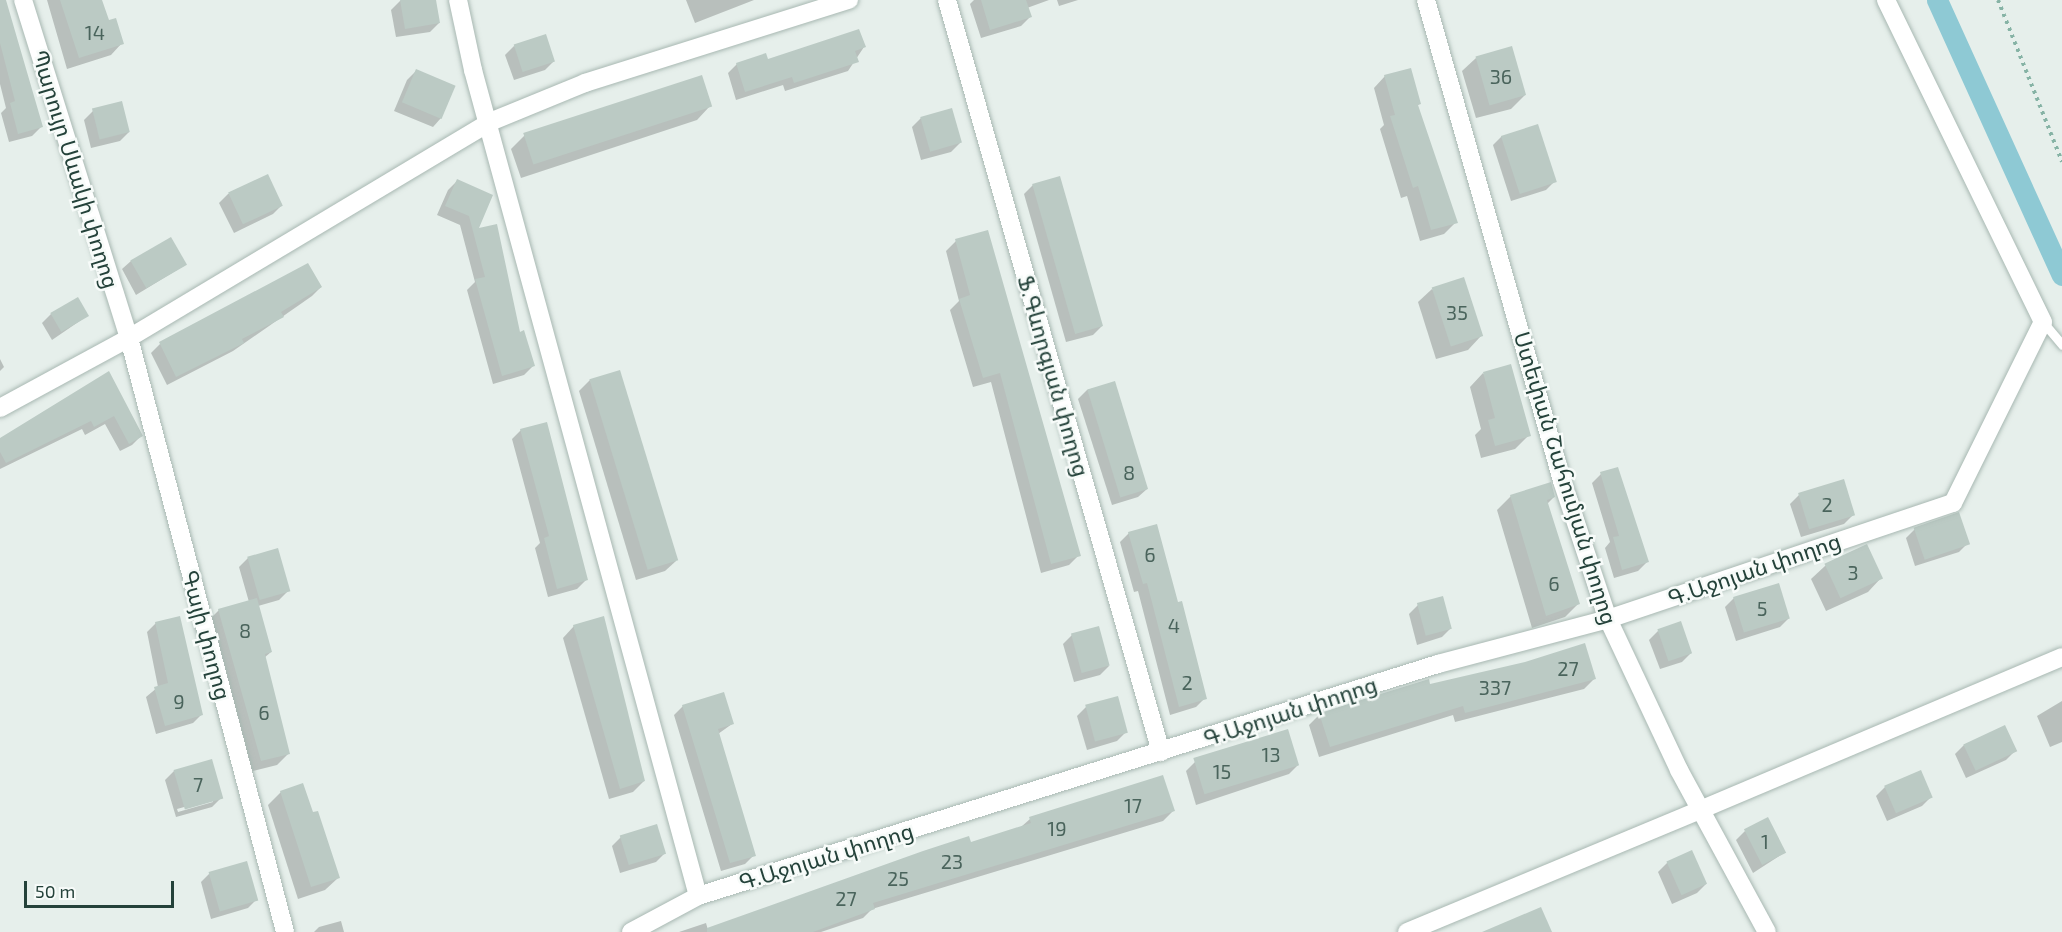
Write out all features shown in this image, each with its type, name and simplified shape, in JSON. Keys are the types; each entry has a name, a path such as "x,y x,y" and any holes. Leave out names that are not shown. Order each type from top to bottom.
{"street":[{"name":"Պարույր Սևակի փողոց","path":"23,0 129,338"},
{"path":"458,0 473,70 490,122 698,896"},
{"path":"0,408 129,338 490,122 585,83 849,0"},
{"name":"Ֆ.Գևորգյան փողոց","path":"947,0 1161,752"},
{"name":"Ստեփան Շահումյան փողոց","path":"1426,0 1562,481 1608,619 1679,770 1767,932"},
{"path":"1886,0 2043,322"},
{"name":"Գ.Աջոյան փողոց","path":"631,932 698,896 1438,664 1608,619 1953,503 2043,322"},
{"name":"Գայի փողոց","path":"129,338 285,932"},
{"path":"1407,932 1432,927 1700,810 2062,657"}],"lane":[{"path":"2043,322 2062,345"}],"path":[{"path":"1998,0 2062,162"}],"building":[{"path":"0,0 6,0 43,127 18,134 10,103 15,101 0,43"},
{"path":"60,0 102,0 109,20 116,18 124,44 79,58"},
{"path":"400,0 436,0 440,23 405,29"},
{"path":"981,0 1026,0 1032,17 990,30"},
{"path":"859,29 866,47 855,51 859,62 794,83 792,77 745,92 736,63 766,53 768,59"},
{"path":"546,34 555,62 523,72 514,45"},
{"path":"1512,46 1526,95 1490,105 1475,56"},
{"path":"1411,68 1421,104 1418,105 1458,223 1431,230 1418,186 1413,188 1390,116 1395,115 1384,75"},
{"path":"416,69 456,86 442,119 402,102"},
{"path":"702,75 712,106 533,164 523,133"},
{"path":"122,101 130,132 100,140 92,108"},
{"path":"952,108 962,143 930,152 920,117"},
{"path":"1538,124 1557,182 1520,194 1501,136"},
{"path":"268,174 283,206 243,224 228,193"},
{"path":"1060,176 1103,326 1075,334 1032,184"},
{"path":"457,179 493,195 479,228 497,224 520,332 524,330 535,366 502,376 475,279 485,277 469,216 445,206"},
{"path":"988,230 1081,556 1051,564 1000,373 983,378 959,299 970,295 955,239"},
{"path":"171,237 187,265 146,288 130,260"},
{"path":"308,263 322,287 281,312 284,317 242,339 244,343 176,377 159,342"},
{"path":"1464,277 1483,336 1451,346 1432,288"},
{"path":"78,297 89,316 61,332 50,313"},
{"path":"1511,364 1531,436 1495,446 1488,420 1495,418 1483,372"},
{"path":"620,370 678,560 648,570 589,379"},
{"path":"109,371 143,436 129,444 114,416 94,427 91,421 6,463 0,452 0,438"},
{"path":"1115,381 1148,489 1120,498 1087,389"},
{"path":"547,422 588,580 557,589 544,538 549,536 520,429"},
{"path":"1618,467 1649,562 1622,570 1613,537 1619,536 1600,472"},
{"path":"1844,479 1855,515 1809,529 1798,493"},
{"path":"1551,482 1555,497 1547,500 1580,604 1546,616 1510,495"},
{"path":"1959,512 1970,544 1925,560 1914,528"},
{"path":"1157,524 1178,602 1182,601 1207,699 1179,707 1147,583 1143,584 1128,532"},
{"path":"1867,544 1883,578 1840,598 1824,564"},
{"path":"278,548 290,591 260,600 247,557"},
{"path":"1779,583 1790,618 1744,632 1733,597"},
{"path":"1443,596 1452,629 1426,636 1417,603"},
{"path":"257,598 272,652 265,654 290,754 261,761 218,609"},
{"path":"180,616 203,715 165,726 154,687 168,683 155,622"},
{"path":"604,616 645,781 620,789 573,625"},
{"path":"1681,621 1692,653 1668,661 1657,629"},
{"path":"1099,626 1110,666 1082,673 1071,634"},
{"path":"1585,643 1596,679 1465,713 1463,706 1330,747 1319,713 1429,679 1430,684 1525,662"},
{"path":"724,692 734,724 718,729 756,856 730,863 682,705"},
{"path":"1118,696 1128,733 1095,742 1085,705"},
{"path":"2005,725 2017,751 1976,771 1963,744"},
{"path":"1288,729 1299,765 1204,794 1193,758"},
{"path":"212,759 223,798 185,809 174,770"},
{"path":"1921,770 1933,798 1896,813 1884,786"},
{"path":"1163,775 1175,811 873,903 875,909 813,932 707,932 707,928 923,851 969,836 971,842 1031,823 1029,817"},
{"path":"303,783 313,812 318,811 340,878 311,887 280,791"},
{"path":"1768,817 1786,853 1762,865 1744,829"},
{"path":"657,824 666,854 629,865 620,835"},
{"path":"1692,850 1707,884 1681,895 1666,861"},
{"path":"247,861 258,900 220,911 209,872"},
{"path":"1541,907 1552,932 1482,932"}],"waterway":[{"path":"1937,0 2062,275"}]}
